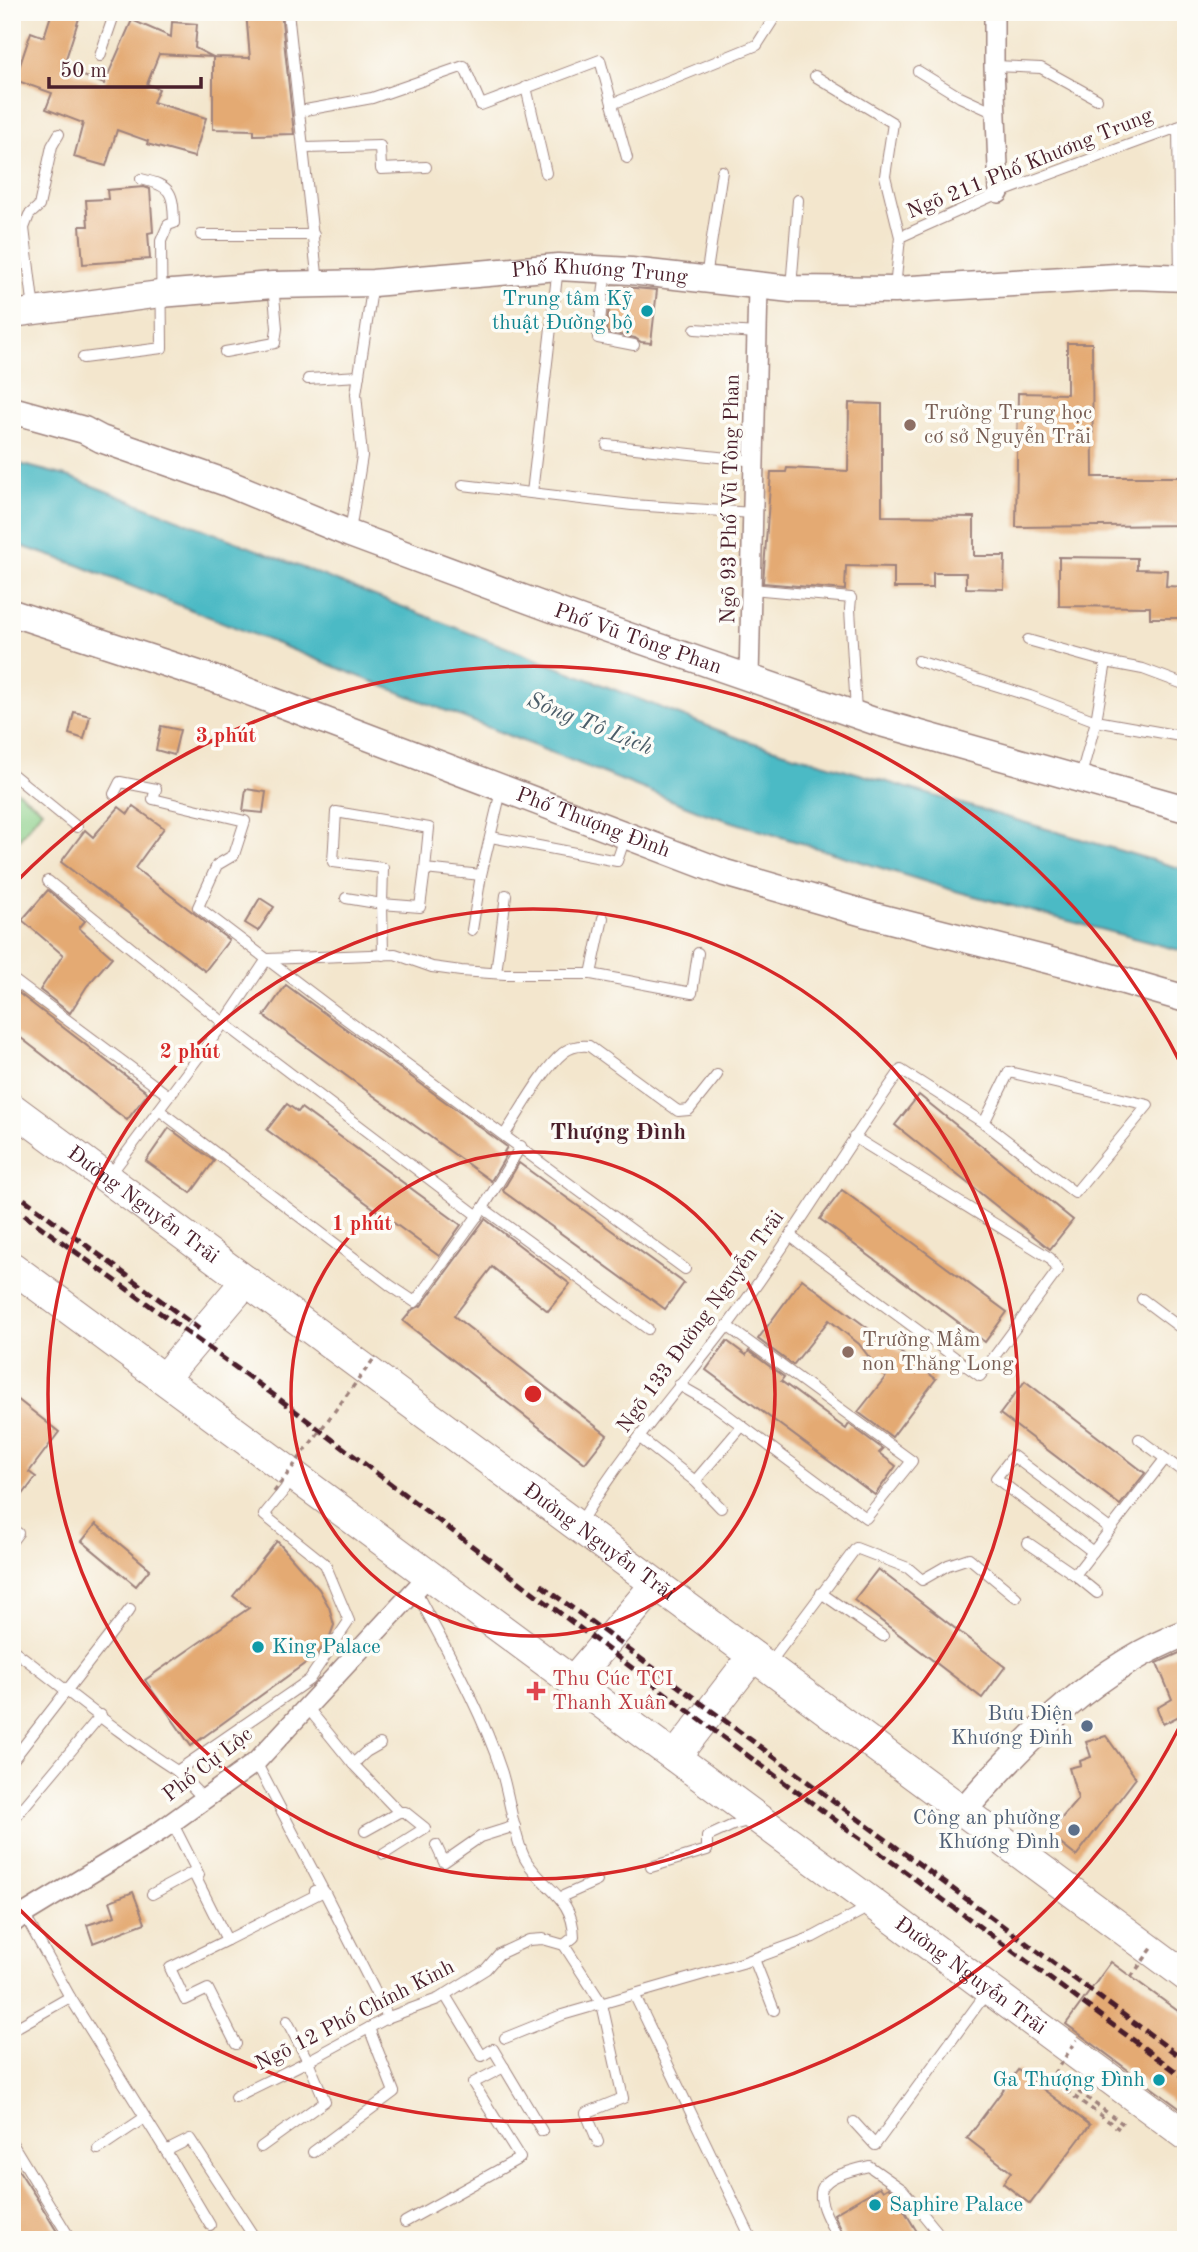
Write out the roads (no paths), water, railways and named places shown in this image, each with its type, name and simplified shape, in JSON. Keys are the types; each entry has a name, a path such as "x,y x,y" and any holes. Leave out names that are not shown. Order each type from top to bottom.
{"main road":[{"name":"Phố Khương Trung","path":"23,313 160,294 273,285 373,283 558,267 792,289 895,290 1134,276 1183,278"},
{"name":"Phố Vũ Tông Phan","path":"12,410 84,430 101,439 227,482 350,534 582,620 857,715 1186,809"},
{"name":"Phố Vũ Tông Phan","path":"12,424 83,442 101,439"},
{"name":"Phố Thượng Đình","path":"12,613 226,683 626,836 751,880 867,914 1083,969 1186,999"},
{"name":"Đường Nguyễn Trãi","path":"12,1108 1186,1976"},
{"name":"Đường Nguyễn Trãi","path":"13,1269 164,1378 285,1484 422,1582 573,1681 1186,2135"},
{"path":"164,1378 246,1281"},
{"path":"573,1681 656,1584"},
{"path":"961,1810 1014,1752 1096,1682 1160,1643 1186,1633"},
{"path":"675,1757 761,1661"}],"street":[{"path":"995,12 994,66 999,193"},
{"name":"Ngõ 93 Phố Vũ Tông Phan","path":"749,678 758,287"},
{"name":"Phố Cự Lộc","path":"18,1919 172,1822 256,1762 422,1582"}],"lane":[{"path":"100,56 115,12"},
{"path":"288,12 318,284"},
{"path":"612,104 757,46 778,12"},
{"path":"300,111 372,98 464,66 481,105 600,60 627,158"},
{"path":"994,66 1041,68 1097,99"},
{"path":"918,71 960,97 997,114"},
{"path":"815,76 893,123 885,176 900,237"},
{"path":"526,88 546,173"},
{"path":"1182,126 1183,278"},
{"name":"Ngõ 211 Phố Khương Trung","path":"895,290 900,237 999,193 1182,126"},
{"path":"23,313 24,228 29,215 39,206 52,146 59,134"},
{"path":"304,148 380,146 381,169 426,167"},
{"path":"706,279 722,171"},
{"path":"83,358 162,348 161,242 168,225 174,223 173,198 165,186 141,179"},
{"path":"792,289 799,200"},
{"path":"201,235 314,235"},
{"path":"532,493 558,267"},
{"path":"606,270 598,338 634,345"},
{"path":"350,534 362,456 356,394 373,283"},
{"path":"225,352 275,343 277,328 273,285"},
{"path":"695,329 757,333"},
{"path":"308,379 359,376"},
{"path":"607,445 755,461"},
{"path":"463,485 632,505 753,513"},
{"path":"751,589 851,598 857,715"},
{"path":"1028,640 1106,662 1143,669 1186,685"},
{"path":"918,661 1030,696 1096,721 1186,737"},
{"path":"1079,779 1096,721 1106,662"},
{"path":"12,774 77,827"},
{"path":"114,794 120,782 156,789 153,799 245,821 234,855 217,865 198,907 685,1269"},
{"path":"472,930 481,875 502,787"},
{"path":"346,898 382,904 420,907 429,828 336,812 333,862 383,868 382,904 383,955"},
{"path":"491,837 617,861 626,836"},
{"path":"425,869 481,875"},
{"path":"48,881 224,1023 481,1212 648,1329"},
{"path":"496,973 506,895"},
{"path":"591,974 603,918"},
{"path":"267,960 395,954 432,967 496,973 591,974 692,993 698,953"},
{"path":"108,1179 224,1023 267,960"},
{"path":"15,981 169,1096"},
{"path":"505,1135 551,1066 573,1047 589,1046 678,1111 689,1110 718,1075"},
{"name":"Ngõ 133 Đường Nguyễn Trãi","path":"578,1527 679,1385 727,1326 901,1070 984,1123"},
{"path":"1009,1072 1148,1105 1076,1194 984,1123 1009,1072"},
{"path":"159,1110 415,1302 481,1212 521,1146"},
{"path":"790,1236 980,1376 1058,1270 1050,1258 853,1137"},
{"path":"1142,1299 1186,1332"},
{"path":"679,1385 714,1405 866,1518 912,1461 727,1326"},
{"path":"695,1481 742,1426"},
{"path":"640,1438 695,1481 721,1508"},
{"path":"1139,1439 1185,1473"},
{"path":"1093,1552 996,1479 1013,1456 1110,1529"},
{"path":"1075,1576 1165,1459"},
{"path":"177,1771 310,1680 349,1621 325,1564 264,1515 285,1484"},
{"path":"1028,1543 1097,1593"},
{"path":"761,1661 821,1593 856,1548 908,1568 922,1580 948,1565 969,1558 1016,1597"},
{"path":"422,1582 500,1768 526,1860 544,1883 561,1897 573,1922 574,1937 564,1945 602,2004 622,2098 586,2113 598,2142"},
{"path":"821,1593 883,1636"},
{"path":"12,1761 130,1609"},
{"path":"12,1649 141,1748 177,1771 204,1799"},
{"path":"307,1707 353,1764 399,1812"},
{"path":"12,1821 101,1715"},
{"path":"353,1764 380,1744"},
{"path":"236,2044 208,1989 185,2000 170,1968 322,1888 256,1762"},
{"path":"365,1831 399,1812 405,1812 425,1828 384,1854"},
{"path":"651,1867 707,1850 707,1837 733,1825 758,1818"},
{"path":"172,1822 228,1937"},
{"path":"436,1845 444,1862 480,1837 515,1826"},
{"path":"152,1894 192,1872 228,1937"},
{"path":"561,1897 597,1881"},
{"path":"228,1937 324,1891 388,2017"},
{"path":"506,2038 562,2015 635,1996 754,1959 813,1937 875,1905"},
{"path":"18,1919 70,1997 209,2225"},
{"name":"Ngõ 12 Phố Chính Kinh","path":"235,2097 388,2017 445,1995 486,1969 499,1954 528,1940 543,1939 564,1945"},
{"path":"754,1959 775,2010"},
{"path":"854,2122 875,2145 989,1989"},
{"path":"445,1995 482,2056 493,2049 542,2131"},
{"path":"635,1996 752,2240"},
{"path":"12,2030 70,1997"},
{"path":"261,2147 325,2101 287,2021"},
{"path":"313,2152 394,2092 369,2028"},
{"path":"405,2222 520,2158 473,2084 504,2067"},
{"path":"98,2148 144,2118"},
{"path":"166,2151 190,2139 256,2240"},
{"path":"12,2143 71,2240"},
{"path":"839,2240 821,2208 820,2192 826,2181 836,2175 869,2166 903,2190 944,2240"}],"water":[{"name":"Sông Tô Lịch","path":"12,462 70,477 741,739 1186,870 1186,952 959,892 704,813 78,565 12,543"}],"railway":[{"path":"12,1190 199,1329"},
{"path":"12,1206 278,1398 720,1735 1186,2079"},
{"path":"541,1585 1186,2061"}],"place":[{"name":"Trung tâm Kỹ thuật Đường bộ","path":"647,311"},
{"name":"Trường Trung học cơ sở Nguyễn Trãi","path":"910,425"},
{"name":"Trường Mầm non Thăng Long","path":"848,1352"},
{"name":"King Palace","path":"258,1647"},
{"name":"Thu Cúc TCI Thanh Xuân","path":"536,1691"},
{"name":"Bưu Điện Khương Đình","path":"1087,1726"},
{"name":"Công an phường Khương Đình","path":"1074,1830"},
{"name":"Ga Thượng Đình","path":"1159,2080"},
{"name":"Saphire Palace","path":"875,2205"}],"district":[{"name":"Thượng Đình","path":"618,1132"}]}
